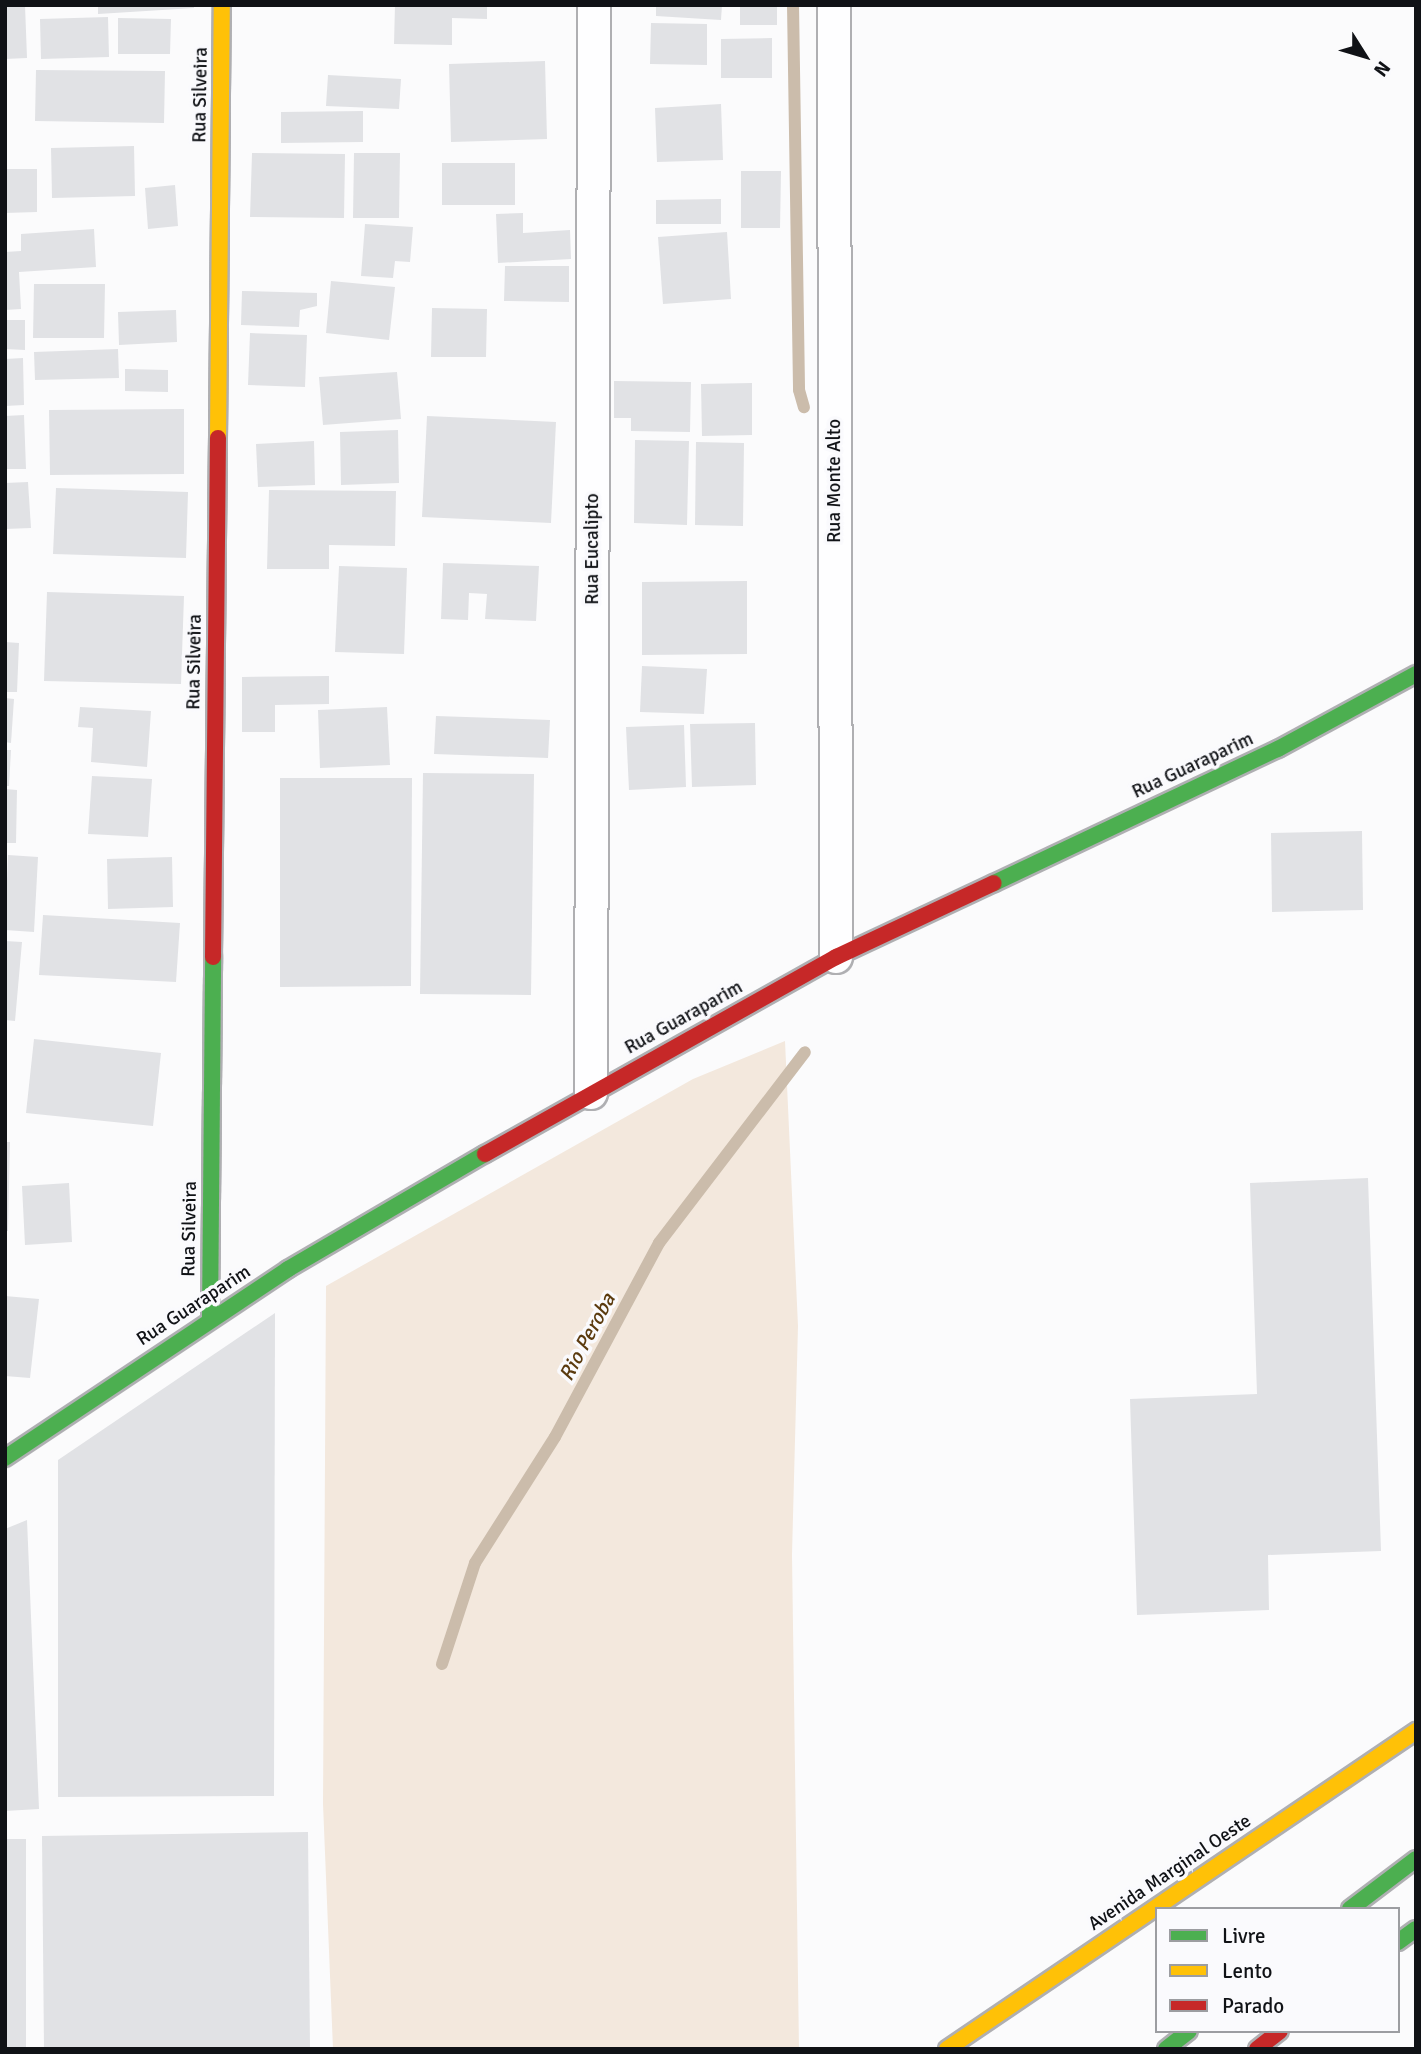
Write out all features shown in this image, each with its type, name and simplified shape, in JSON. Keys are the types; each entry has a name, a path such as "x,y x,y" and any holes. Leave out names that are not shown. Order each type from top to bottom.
{"main road":[{"name":"Rua Silveira","path":"211,1318 222,5"},
{"name":"Rua Guaraparim","path":"5,1458 211,1318 591,1093 836,957 1278,749 1416,674"},
{"name":"Avenida Marginal Oeste","path":"1156,1907 1416,1731"},
{"path":"1353,1907 1416,1859"},
{"name":"Avenida Marginal Oeste","path":"947,2049 1155,1908"},
{"path":"1400,1941 1416,1929"},
{"path":"1167,2049 1187,2033"},
{"path":"1257,2049 1277,2033"}],"street":[{"name":"Rua Eucalipto","path":"591,1093 594,5"},
{"name":"Rua Monte Alto","path":"834,5 836,957"}],"shaded area":[{"path":"785,1041 798,1326 792,1555 799,2049 333,2049 323,1804 326,1286 693,1079"}],"building":[{"path":"5,5 25,5 27,58 5,59"},
{"path":"98,5 194,5 194,8 98,14"},
{"path":"395,5 487,5 487,19 452,18 452,45 394,44"},
{"path":"656,5 722,5 721,20 656,16"},
{"path":"740,5 777,5 777,25 740,25"},
{"path":"108,17 109,57 41,59 40,19"},
{"path":"118,18 171,19 170,54 118,54"},
{"path":"651,23 707,24 707,65 650,64"},
{"path":"772,38 772,78 721,78 721,39"},
{"path":"545,61 547,139 451,142 449,64"},
{"path":"36,70 165,71 164,123 35,121"},
{"path":"328,75 401,79 399,109 326,106"},
{"path":"721,104 723,160 657,162 655,108"},
{"path":"363,111 363,142 281,143 281,112"},
{"path":"134,146 135,196 52,198 51,148"},
{"path":"252,153 345,154 344,218 250,217"},
{"path":"354,153 400,153 399,218 353,218"},
{"path":"442,163 515,163 515,205 442,205"},
{"path":"5,169 37,169 37,212 5,213"},
{"path":"741,171 781,171 780,228 741,228"},
{"path":"175,185 178,226 148,229 145,188"},
{"path":"721,199 721,224 656,224 656,200"},
{"path":"523,213 523,233 570,230 571,259 498,263 496,214"},
{"path":"365,224 413,227 410,262 395,261 393,278 361,276"},
{"path":"94,229 96,267 19,272 21,309 5,310 5,252 21,251 21,234"},
{"path":"727,232 731,299 663,304 658,237"},
{"path":"505,266 569,266 569,302 504,301"},
{"path":"331,281 395,287 389,340 326,333"},
{"path":"34,284 105,284 104,338 33,338"},
{"path":"242,291 317,293 317,306 300,310 299,327 241,325"},
{"path":"432,308 487,309 486,357 431,357"},
{"path":"176,310 177,342 119,345 118,312"},
{"path":"5,320 25,320 25,350 5,349"},
{"path":"250,333 307,335 305,387 248,385"},
{"path":"118,349 119,378 35,380 34,352"},
{"path":"23,358 24,405 5,406 5,359"},
{"path":"125,369 168,370 168,392 125,391"},
{"path":"397,372 401,419 323,425 319,377"},
{"path":"614,381 691,382 690,432 631,431 631,418 614,418"},
{"path":"752,383 752,435 702,436 701,384"},
{"path":"184,409 184,474 50,475 49,410"},
{"path":"24,415 26,469 5,469 5,416"},
{"path":"427,416 556,422 551,523 422,517"},
{"path":"398,430 399,483 341,485 340,432"},
{"path":"635,440 689,441 687,525 634,523"},
{"path":"314,441 315,485 258,487 256,444"},
{"path":"696,442 744,443 743,526 695,525"},
{"path":"28,482 31,528 5,529 5,483"},
{"path":"56,488 188,492 186,558 53,554"},
{"path":"269,490 396,491 395,546 329,545 329,569 267,569"},
{"path":"443,563 539,566 536,621 485,619 487,594 469,593 468,620 441,619"},
{"path":"339,566 407,568 404,654 335,652"},
{"path":"747,581 747,654 642,655 642,582"},
{"path":"47,592 184,596 181,684 44,681"},
{"path":"5,642 19,643 17,692 5,692"},
{"path":"642,666 707,669 704,714 640,712"},
{"path":"329,676 329,704 275,705 275,732 242,732 242,677"},
{"path":"5,698 14,699 11,743 5,742"},
{"path":"80,707 151,711 147,767 91,762 93,728 78,727"},
{"path":"387,707 390,765 320,768 318,710"},
{"path":"436,716 550,720 548,758 434,754"},
{"path":"755,723 756,785 692,787 690,724"},
{"path":"684,725 686,787 629,790 626,727"},
{"path":"5,750 11,750 9,786 5,786"},
{"path":"423,773 534,774 531,995 420,994"},
{"path":"92,776 152,779 148,837 88,834"},
{"path":"280,778 412,778 411,986 280,987"},
{"path":"5,789 17,790 16,843 5,843"},
{"path":"1362,831 1363,910 1272,912 1271,833"},
{"path":"8,855 38,857 34,932 5,930"},
{"path":"172,857 173,907 108,909 107,859"},
{"path":"43,915 180,923 176,982 39,975"},
{"path":"5,941 22,942 15,1021 5,1020"},
{"path":"34,1039 161,1053 153,1126 26,1113"},
{"path":"5,1142 10,1142 8,1231 5,1231"},
{"path":"1368,1178 1381,1551 1268,1555 1269,1610 1137,1615 1130,1399 1257,1394 1250,1183"},
{"path":"69,1183 72,1242 25,1245 22,1186"},
{"path":"5,1296 39,1299 30,1378 5,1376"},
{"path":"275,1313 274,1796 58,1797 58,1460"},
{"path":"27,1520 39,1809 5,1811 5,1529"},
{"path":"308,1832 310,2049 44,2049 42,1836"},
{"path":"5,1839 26,1839 26,2049 5,2049"}],"waterway":[{"path":"793,5 799,390 804,407"},
{"name":"Rio Peroba","path":"442,1664 475,1563 555,1437 659,1243 805,1052"}],"traffic: fast":[{"path":"994,883 1278,749 1416,674"},
{"path":"210,1318 213,957"},
{"path":"5,1458 288,1269 485,1154"},
{"path":"1353,1907 1416,1859"},
{"path":"1400,1941 1416,1929"},
{"path":"1166,2049 1186,2033"}],"traffic: slow":[{"path":"218,438 222,5"},
{"path":"1156,1907 1416,1731"},
{"path":"947,2049 1155,1908"}],"traffic: jam":[{"path":"213,957 218,438"},
{"path":"485,1154 836,957 994,883"},
{"path":"1257,2049 1277,2033"}]}
